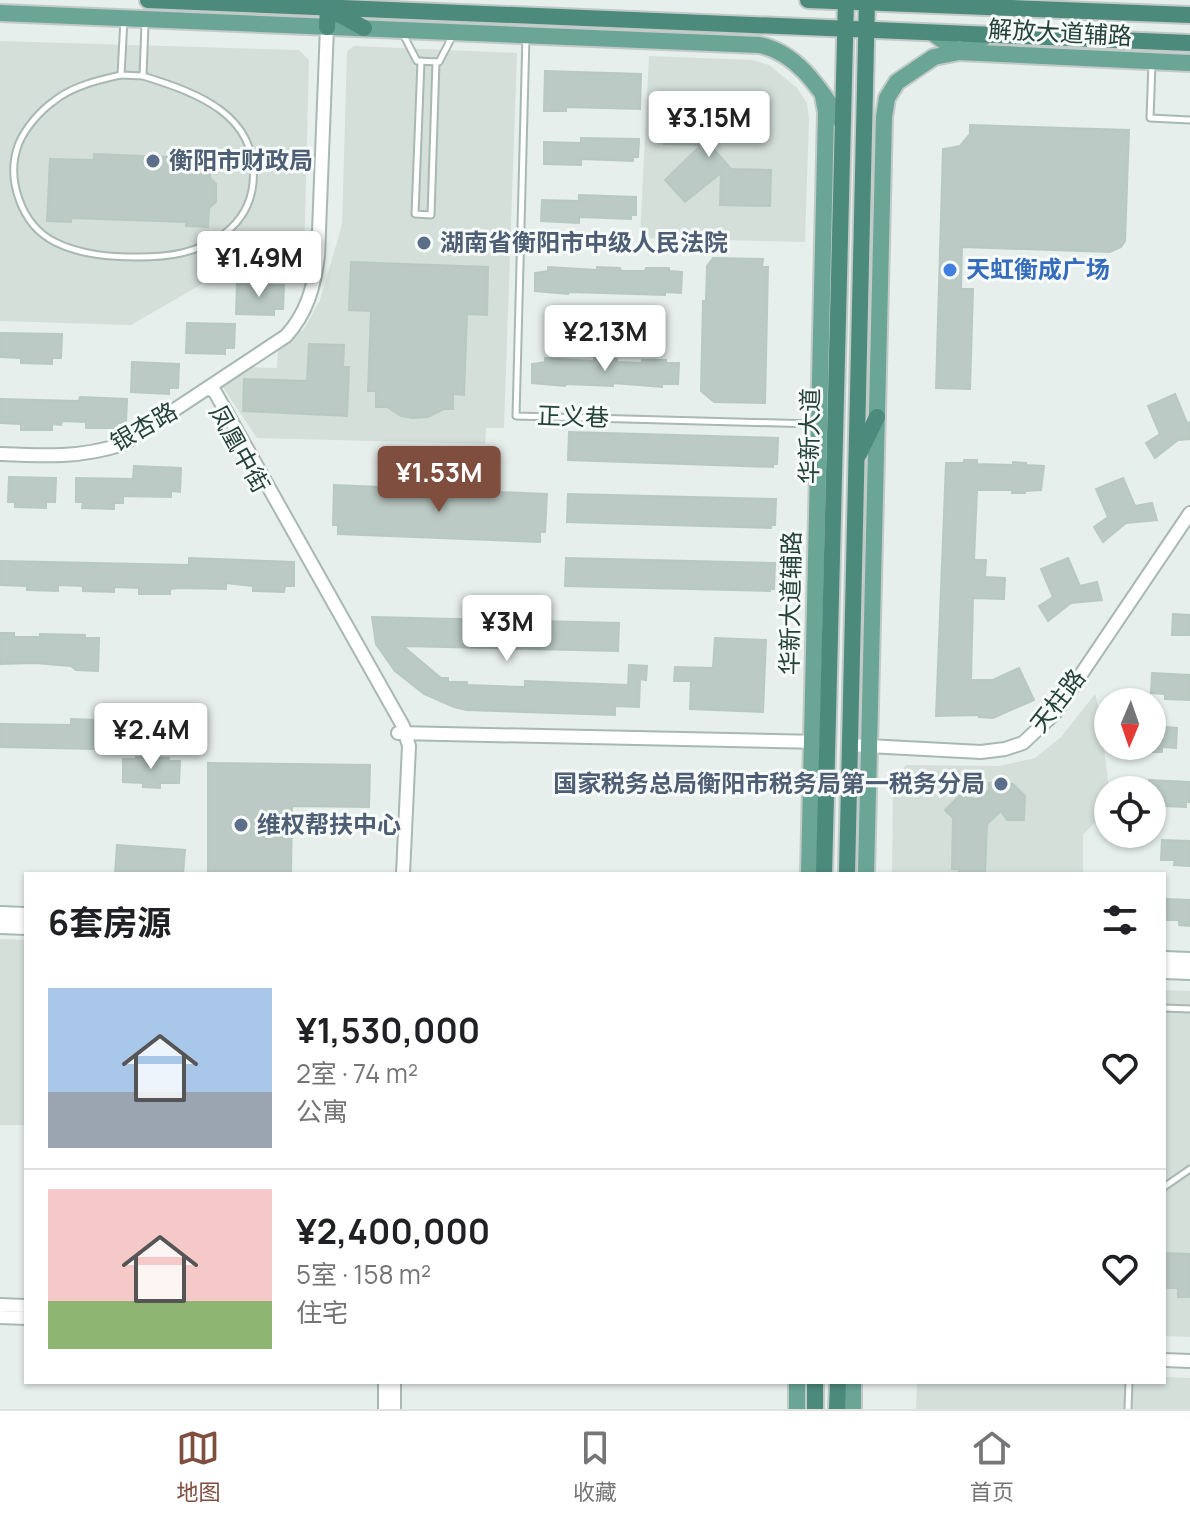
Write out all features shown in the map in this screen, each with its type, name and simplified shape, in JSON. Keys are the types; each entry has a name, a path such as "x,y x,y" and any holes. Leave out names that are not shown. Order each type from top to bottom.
{"highway":[{"path":"148,0 1190,43"},
{"path":"808,0 1190,15"},
{"name":"华新大道","path":"824,872 819,742 829,329 846,1"},
{"name":"华新大道","path":"847,872 867,2"},
{"path":"327,27 328,8"},
{"path":"328,8 364,28"},
{"path":"855,463 877,417"},
{"path":"815,1384 815,1409"},
{"path":"837,1409 838,1384"}],"main road":[{"path":"0,13 759,45 771,47 788,57 809,75 842,122"},
{"name":"解放大道辅路","path":"934,34 959,52 1190,63"},
{"path":"866,872 884,117 887,98 897,82 934,57 959,52 986,36"},
{"name":"华新大道辅路","path":"809,872 819,742 819,424 829,329 826,112 822,93"},
{"path":"0,914 24,915"},
{"path":"0,926 24,927"},
{"path":"1166,959 1190,960"},
{"path":"1166,971 1190,972"},
{"path":"797,1384 797,1409"},
{"path":"853,1384 853,1409"}],"street":[{"name":"银杏路","path":"0,454 65,457 123,444 286,336 299,321 307,303 318,256 327,27"},
{"name":"凤凰中街","path":"208,388 209,395 402,733 400,872"},
{"name":"天柱路","path":"849,745 981,752 1023,743 1055,713 1190,513"},
{"path":"402,733 819,742"},
{"path":"0,1305 24,1306"},
{"path":"0,1317 24,1318"},
{"path":"1166,1352 1190,1353"},
{"path":"1166,1360 1190,1361"},
{"path":"385,1384 385,1409"},
{"path":"394,1384 394,1409"}],"lane":[{"path":"121,75 124,18"},
{"path":"143,76 146,19"},
{"path":"401,30 417,61 436,62 439,62 454,32"},
{"name":"正义巷","path":"526,35 516,416 819,424"},
{"path":"421,61 415,214 431,215 436,62"},
{"path":"1152,62 1150,118 1190,120"},
{"path":"121,75 143,76 180,88 220,109 239,126 251,148 254,167 252,196 242,216 226,233 204,247 176,256 98,255 73,250 40,231 19,200 15,185 16,155 28,127 55,100 99,80 121,75"},
{"path":"1166,1008 1190,1009"},
{"path":"1166,1186 1190,1169"},
{"path":"1128,1409 1129,1384"}],"shaded area":[{"name":"衡阳市财政局","path":"0,41 299,50 309,60 304,262 231,262 202,284 131,325 0,321"},
{"name":"湖南省衡阳市中级人民法院","path":"354,46 517,53 504,428 486,428 485,444 257,438 222,386 224,380 247,367 277,368 278,349 304,329 320,300 342,225 347,51"},
{"path":"649,56 752,60 769,65 797,88 807,103 809,119 805,242 640,238"},
{"name":"国家税务总局衡阳市税务局第一税务分局","path":"1094,695 1094,760 1106,760 1107,776 1094,776 1094,824 1083,835 1083,872 892,872 893,779 906,765 1000,766 1035,758 1061,737"},
{"path":"0,939 24,940 24,1125 0,1125"},
{"path":"1166,990 1190,991 1190,1337 1166,1336"},
{"path":"1166,1377 1190,1378 1190,1409 916,1409 917,1384 1166,1384"}],"building":[{"path":"545,71 641,74 640,109 566,107 566,111 544,111"},
{"path":"673,92 706,93 704,138 731,169 771,170 770,206 720,205 721,173 685,202 665,180 701,145 664,144 666,108 673,108"},
{"name":"天虹衡成广场","path":"970,125 1129,130 1125,241 1121,247 1110,252 962,247 961,289 973,289 970,389 936,388 943,149 960,146 970,134"},
{"path":"581,138 639,139 638,157 633,157 633,161 581,159 581,165 544,164 544,142 581,143"},
{"path":"94,154 168,157 168,162 210,164 210,178 216,184 216,202 209,208 208,227 186,226 186,222 71,218 71,222 47,221 50,159 94,160"},
{"path":"579,195 636,197 636,215 631,215 631,219 579,217 579,223 541,221 542,200 579,201"},
{"path":"713,258 763,259 762,267 768,267 765,403 714,402 701,391 703,301 706,301 707,266"},
{"path":"351,262 488,267 487,315 467,314 464,395 453,394 453,409 444,409 428,417 412,418 401,416 387,407 376,407 376,391 368,391 371,311 349,310"},
{"path":"548,267 620,268 621,271 669,268 669,271 682,272 681,293 568,294 535,291 535,273 548,271"},
{"path":"237,284 284,285 283,309 274,309 274,315 236,314"},
{"path":"187,323 235,324 234,348 225,348 225,354 186,353"},
{"path":"0,333 62,334 61,358 52,358 52,364 21,363 21,358 0,357"},
{"path":"309,344 344,345 343,367 349,367 347,416 243,411 244,379 307,381"},
{"path":"545,358 617,359 617,362 642,363 642,360 666,360 666,363 679,363 678,384 662,384 662,387 613,383 613,386 565,386 532,383 532,364 545,362"},
{"path":"132,362 179,364 178,388 169,388 169,394 131,392"},
{"path":"1175,394 1187,423 1190,422 1190,439 1178,440 1155,458 1146,443 1160,434 1148,406"},
{"path":"80,397 127,399 126,423 117,423 117,428 86,428 86,422 62,421 61,425 52,424 52,430 21,430 21,424 0,423 0,399 79,401"},
{"path":"569,432 778,438 777,464 773,467 568,460"},
{"path":"964,460 977,460 977,464 1013,465 1013,462 1044,466 1041,490 1012,493 1012,490 977,490 974,560 986,560 985,577 1005,578 1004,599 973,598 971,680 993,680 1019,668 1034,700 993,718 979,715 936,716 946,463 964,463"},
{"path":"134,466 181,468 180,492 171,491 171,497 123,496 123,503 114,503 114,509 82,508 83,502 76,502 76,478 133,479"},
{"path":"9,477 56,478 55,502 46,502 46,508 15,507 15,502 8,502"},
{"path":"1123,478 1135,506 1152,503 1157,520 1126,523 1103,542 1094,527 1108,517 1096,489"},
{"path":"334,485 547,494 545,532 540,532 540,542 338,534 338,525 333,525"},
{"path":"568,494 776,499 775,525 771,528 567,522"},
{"path":"189,558 294,562 294,586 285,586 284,592 253,591 253,586 226,583 226,589 179,588 170,589 170,594 139,594 139,588 114,587 114,592 83,591 83,586 58,585 58,591 0,585 0,561 189,565"},
{"path":"566,558 775,563 774,589 565,586"},
{"path":"1068,558 1080,586 1097,582 1102,600 1071,603 1048,621 1039,606 1053,597 1041,569"},
{"path":"1173,614 1190,615 1190,635 1172,635"},
{"path":"372,617 619,623 618,651 403,646 441,678 448,678 448,682 467,682 467,685 525,687 525,681 628,685 629,665 647,666 646,680 640,679 639,707 615,706 615,715 454,707 424,694 395,671 376,644"},
{"path":"0,633 14,633 14,637 40,637 40,634 99,638 98,671 35,663 0,664"},
{"path":"715,638 766,640 763,712 690,709 691,681 674,681 675,667 713,668"},
{"path":"1152,673 1190,675 1189,700 1166,699 1166,688 1151,688"},
{"path":"71,719 95,720 95,749 0,747 0,724 71,725"},
{"path":"1166,727 1177,728 1176,748 1166,747"},
{"path":"136,757 180,761 179,783 160,783 160,788 123,782 123,759"},
{"path":"208,763 370,765 369,807 292,806 291,872 208,872"},
{"path":"1166,781 1190,782 1190,802 1186,802 1186,807 1166,806"},
{"path":"989,783 1013,784 1025,796 1024,820 1007,820 1001,811 987,824 985,872 959,872 959,869 952,869 953,818 945,810 962,793 967,798 979,799 989,790"},
{"path":"1166,840 1190,841 1190,866 1174,865 1175,860 1161,860"},
{"path":"117,845 185,850 183,872 115,872"},
{"path":"1166,899 1190,900 1190,926 1179,925 1179,920 1166,920"},
{"path":"1166,1253 1190,1254 1190,1297 1178,1297 1178,1288 1166,1288"}],"place":[{"name":"衡阳市财政局","path":"153,161"},
{"name":"湖南省衡阳市中级人民法院","path":"424,243"},
{"name":"天虹衡成广场","path":"950,270"},
{"name":"国家税务总局衡阳市税务局第一税务分局","path":"1001,784"},
{"name":"维权帮扶中心","path":"241,825"}]}
